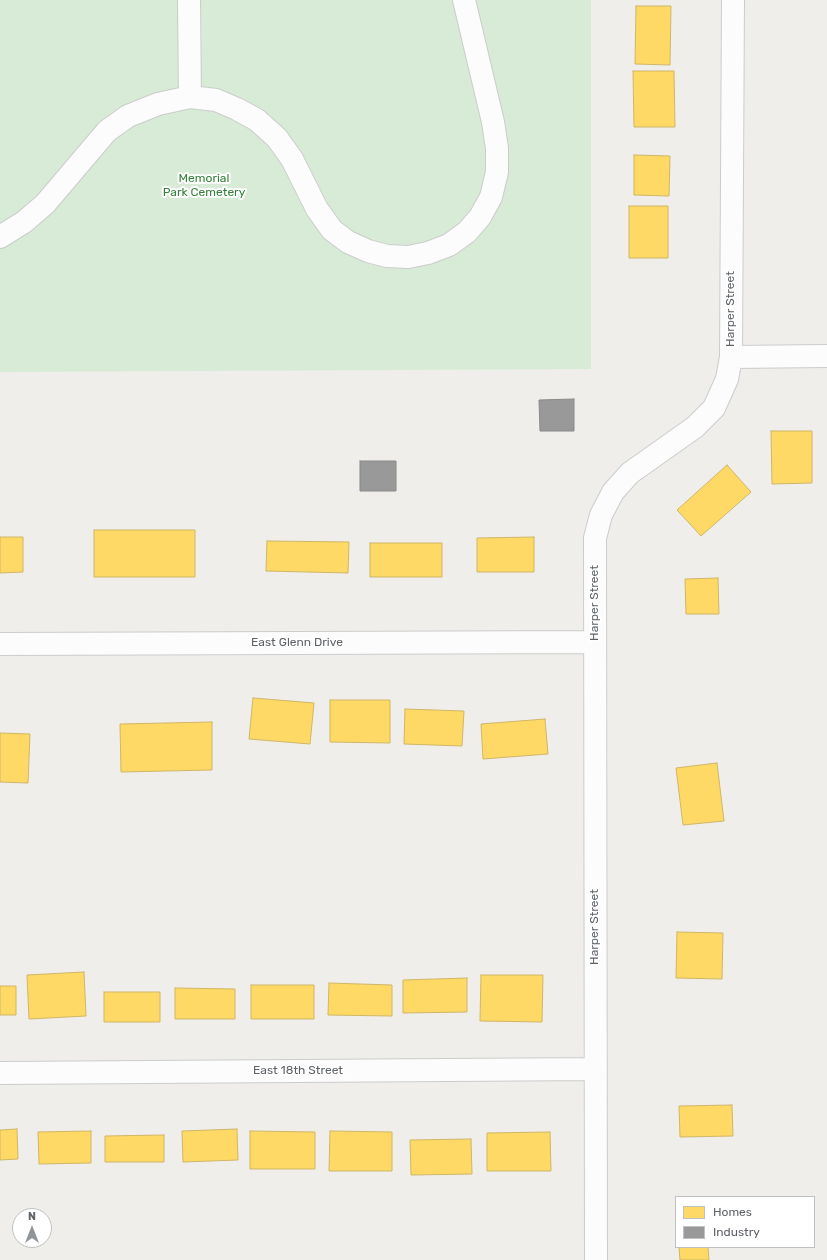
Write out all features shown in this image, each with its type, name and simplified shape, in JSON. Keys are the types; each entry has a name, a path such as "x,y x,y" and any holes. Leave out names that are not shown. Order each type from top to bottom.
{"street":[{"path":"189,0 190,97"},
{"path":"0,237 24,222 45,204 107,130 128,116 158,104 190,97 216,100 237,109 257,120 277,138 292,159 317,209 332,230 348,242 368,251 387,256 408,257 428,254 449,246 467,232 480,217 491,197 497,172 497,148 493,122 464,0"},
{"name":"Harper Street","path":"596,1260 595,538 600,515 613,492 630,473 695,427 714,408 727,379 731,357 732,0"},
{"path":"731,357 827,356"},
{"name":"East Glenn Drive","path":"0,644 595,642"},
{"name":"East 18th Street","path":"0,1072 595,1069"}],"green space":[{"name":"Memorial Park Cemetery","path":"0,0 591,0 591,369 0,372"}],"building: Homes":[{"path":"636,6 671,6 670,65 635,64"},
{"path":"633,71 674,71 675,127 634,127"},
{"path":"634,155 670,156 669,196 634,195"},
{"path":"629,206 668,206 668,258 629,258"},
{"path":"771,431 812,431 812,483 772,484"},
{"path":"727,465 751,492 701,536 677,510"},
{"path":"94,530 195,530 195,577 94,577"},
{"path":"0,537 23,537 23,572 0,573"},
{"path":"534,537 534,572 477,572 477,538"},
{"path":"267,541 349,542 348,573 266,571"},
{"path":"370,543 442,543 442,577 370,577"},
{"path":"718,578 719,614 686,614 685,579"},
{"path":"253,698 314,703 310,744 249,739"},
{"path":"330,700 390,700 390,743 330,742"},
{"path":"405,709 464,711 462,746 404,744"},
{"path":"545,719 548,754 483,759 481,724"},
{"path":"212,722 212,770 121,772 120,724"},
{"path":"0,733 30,734 28,783 0,782"},
{"path":"717,763 724,821 683,825 676,768"},
{"path":"677,932 723,933 722,979 676,978"},
{"path":"84,972 86,1016 29,1019 27,975"},
{"path":"481,975 543,975 542,1022 480,1021"},
{"path":"467,978 467,1012 403,1013 403,980"},
{"path":"329,983 392,985 392,1016 328,1015"},
{"path":"251,985 314,985 314,1019 251,1019"},
{"path":"0,986 16,986 16,1015 0,1015"},
{"path":"175,988 235,989 235,1019 175,1019"},
{"path":"104,992 160,992 160,1022 104,1022"},
{"path":"732,1105 733,1136 680,1137 679,1106"},
{"path":"17,1129 18,1159 0,1160 0,1130"},
{"path":"237,1129 238,1160 183,1162 182,1131"},
{"path":"91,1131 91,1163 39,1164 38,1132"},
{"path":"250,1131 315,1132 315,1169 250,1169"},
{"path":"330,1131 392,1132 392,1171 329,1171"},
{"path":"550,1132 551,1171 487,1171 487,1133"},
{"path":"164,1135 164,1162 105,1162 105,1136"},
{"path":"471,1139 472,1174 411,1175 410,1140"},
{"path":"679,1248 708,1248 709,1260 680,1260"}],"building: Industry":[{"path":"574,399 574,431 540,431 539,400"},
{"path":"360,461 396,461 396,491 360,491"}]}
